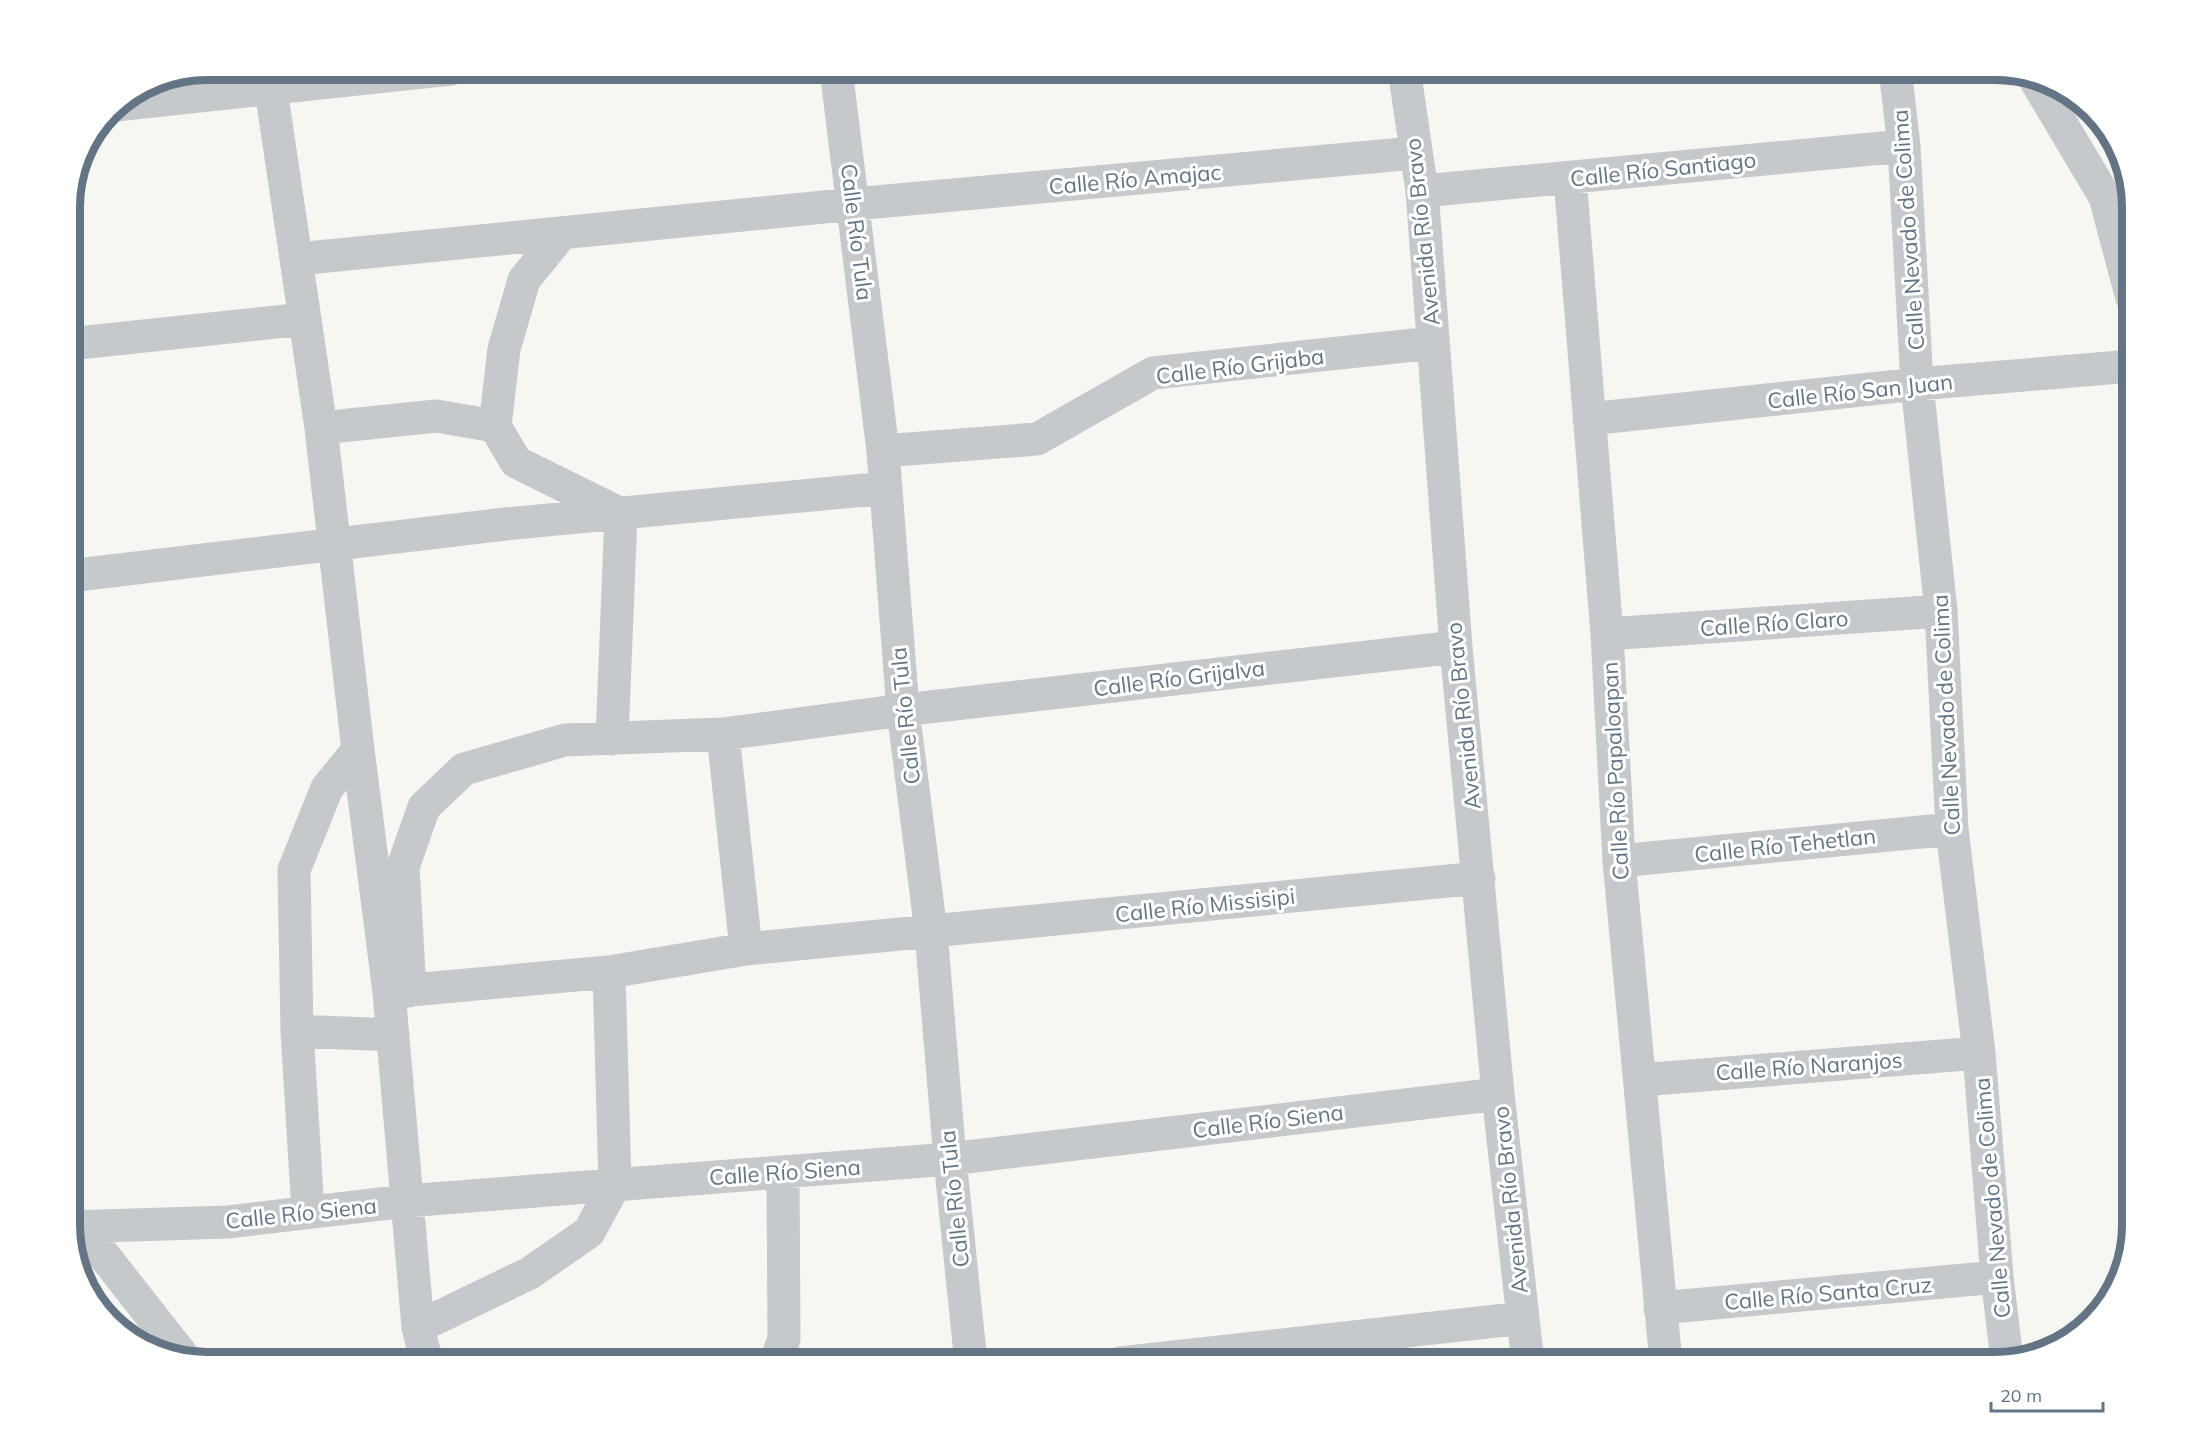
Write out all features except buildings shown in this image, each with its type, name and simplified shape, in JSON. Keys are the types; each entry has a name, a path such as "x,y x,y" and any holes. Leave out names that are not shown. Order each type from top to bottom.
{"street":[{"path":"135,102 258,80"},
{"path":"269,80 321,428 358,750 400,992 393,1035 418,1328 424,1352"},
{"name":"Calle Río Tula","path":"837,80 884,451 903,710 932,932 950,1160 970,1352"},
{"name":"Avenida Río Bravo","path":"1405,80 1422,191 1456,647 1498,1094 1527,1352"},
{"name":"Calle Nevado de Colima","path":"1896,80 1904,146 1917,384 1941,611 1952,829 1979,1053 1997,1277 2006,1351"},
{"path":"2040,88 2105,197 2122,261"},
{"name":"Calle Río Santiago","path":"1422,191 1904,146"},
{"name":"Calle Río Amajac","path":"297,259 854,204 1415,153"},
{"name":"Calle Río Papaloapan","path":"1570,178 1607,634 1619,861 1665,1352"},
{"path":"562,233 524,280 504,350 495,426 516,462 621,514"},
{"path":"80,343 304,319"},
{"name":"Calle Río Grijaba","path":"884,451 1037,439 1153,373 1433,344"},
{"name":"Calle Río San Juan","path":"1589,419 1917,384 2122,367"},
{"path":"321,428 436,416 495,426"},
{"path":"80,575 504,524 886,488"},
{"path":"612,739 621,514"},
{"name":"Calle Río Claro","path":"1607,634 1941,611"},
{"name":"Calle Río Grijalva","path":"400,992 403,867 423,807 464,769 565,740 723,734 903,710 1456,647"},
{"path":"723,734 746,949"},
{"path":"308,1212 297,1031 294,870 327,788 358,750"},
{"name":"Calle Río Tehetlan","path":"1619,861 1952,829"},
{"name":"Calle Río Missisipi","path":"400,992 609,972 746,949 1479,878"},
{"path":"418,1328 530,1273 589,1232 615,1184 609,972"},
{"path":"297,1031 393,1035"},
{"name":"Calle Río Naranjos","path":"1640,1080 1979,1053"},
{"name":"Calle Río Siena","path":"80,1226 228,1222 406,1201 950,1160 1498,1094"},
{"path":"779,1352 784,1339 783,1173"},
{"path":"80,1232 177,1349"},
{"name":"Calle Río Santa Cruz","path":"1660,1308 1997,1277"},
{"path":"1219,1352 1523,1318"}]}
